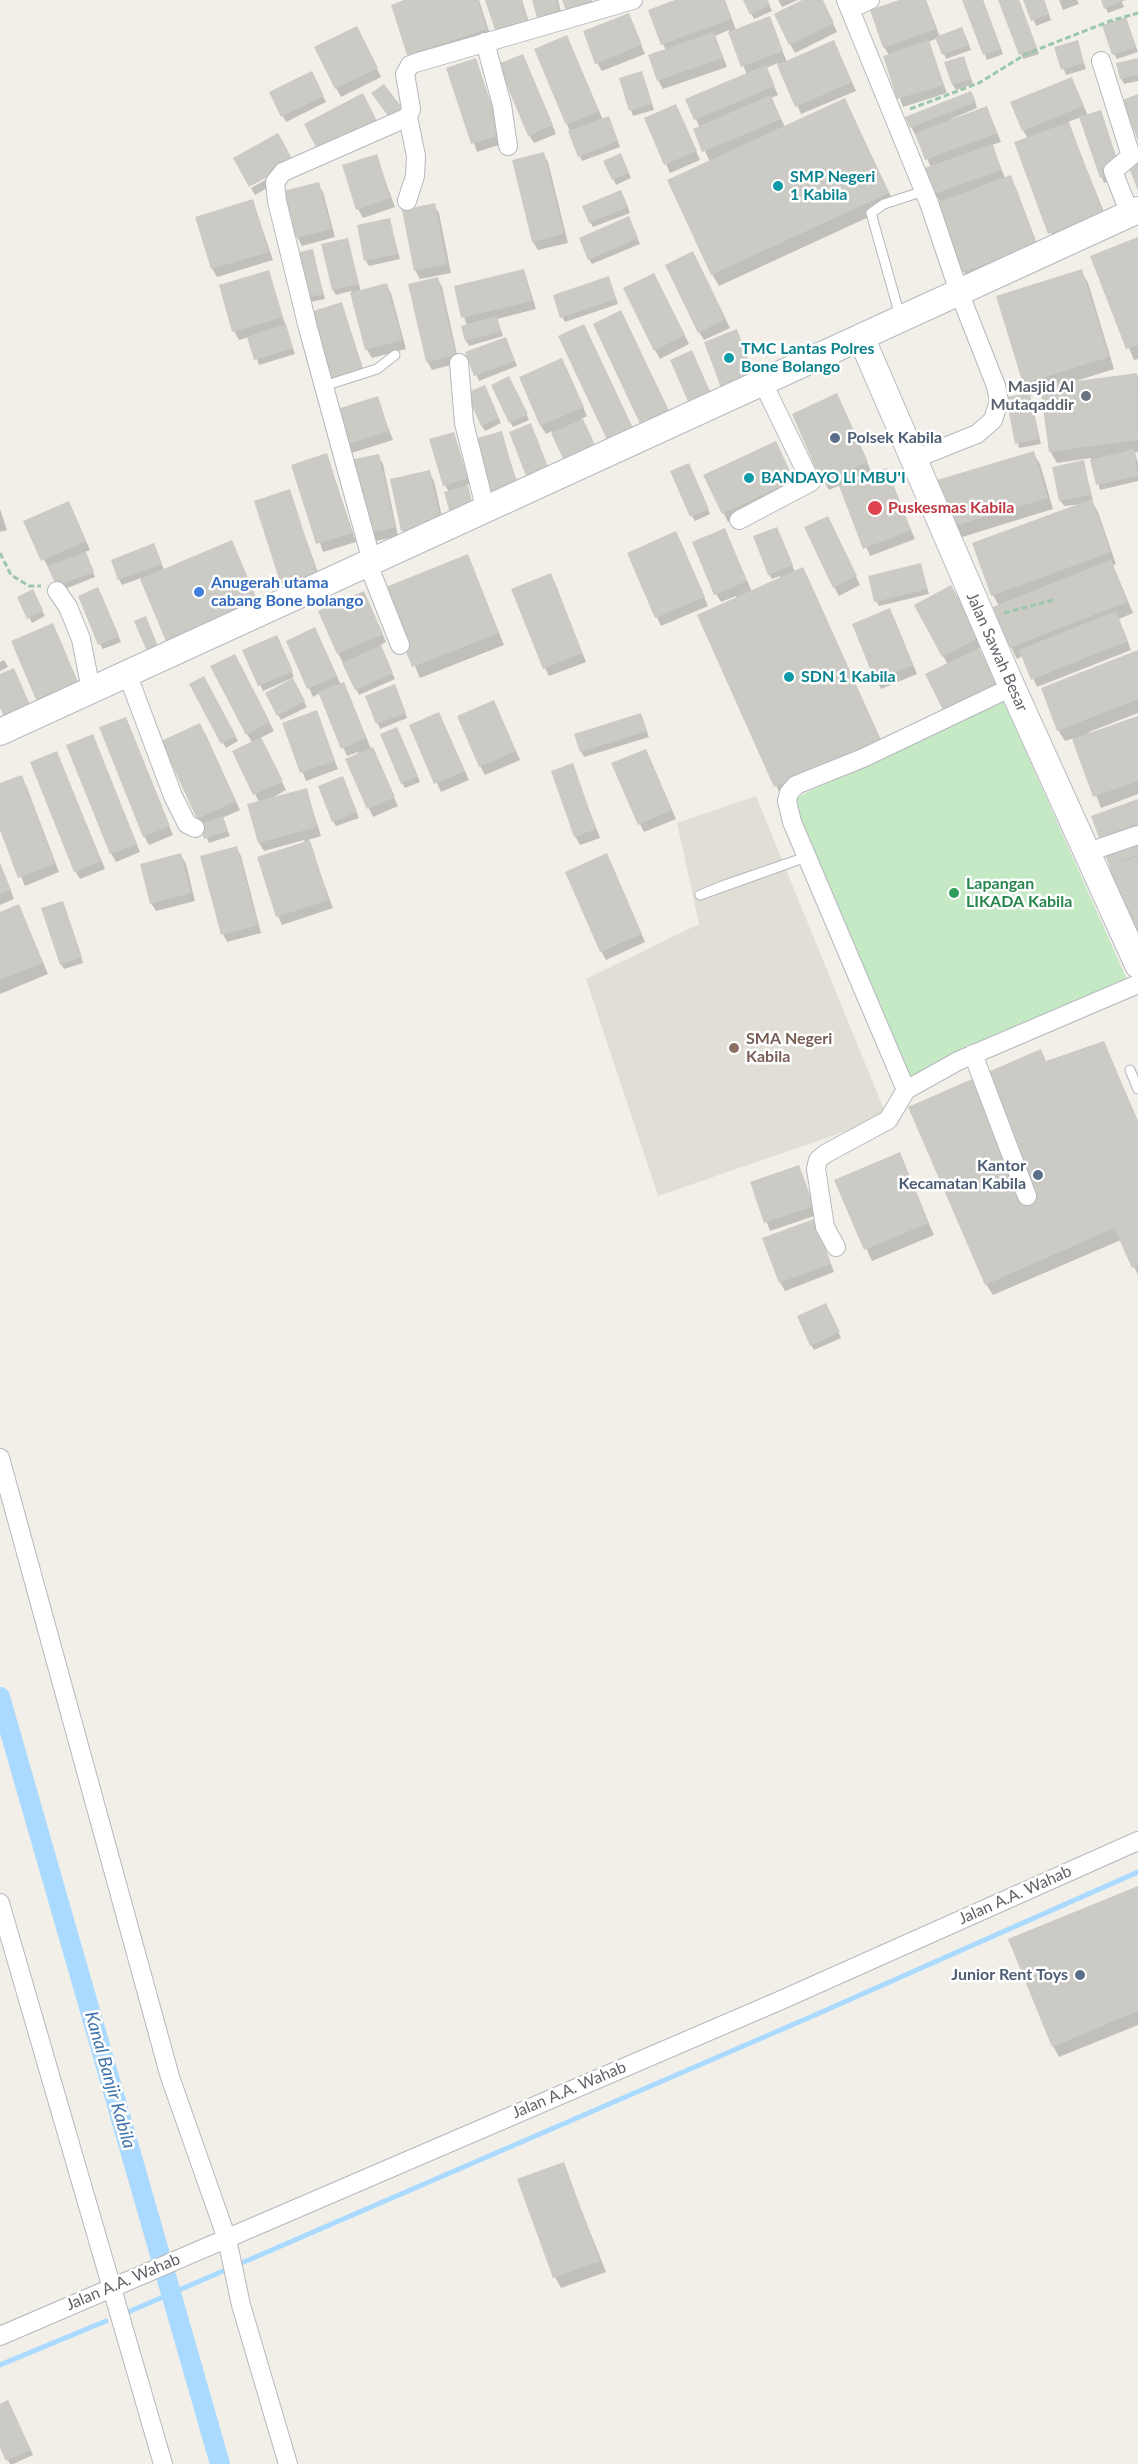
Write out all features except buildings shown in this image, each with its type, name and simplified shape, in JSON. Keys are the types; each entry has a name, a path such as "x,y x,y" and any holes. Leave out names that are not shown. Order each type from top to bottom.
{"main road":[{"path":"0,732 1134,212"},
{"name":"Jalan Sawah Besar","path":"861,337 912,460 1085,853 1138,965"}],"street":[{"path":"407,201 415,176 416,156 408,117 411,110 405,78 410,65 633,0"},
{"path":"870,0 848,5 891,116 924,192 958,292 996,386 998,411 993,420 977,434 912,460"},
{"path":"485,42 502,105 508,146"},
{"path":"1101,61 1131,156 1126,163 1113,171 1134,212"},
{"path":"400,645 370,563 274,182 283,172 408,117"},
{"path":"459,363 464,423 486,510"},
{"path":"739,520 811,482 763,383"},
{"path":"57,591 68,607 81,639 91,690"},
{"path":"127,673 173,796 187,824 195,828"},
{"path":"906,1090 792,822 787,801 789,793 796,785 863,758 1012,687"},
{"path":"1085,853 1138,835"},
{"path":"836,1247 825,1227 816,1169 818,1160 888,1120 906,1090 973,1054 1138,984"},
{"path":"973,1054 1027,1196"},
{"path":"0,1458 170,2077 288,2464"},
{"name":"Jalan A.A. Wahab","path":"0,2336 525,2108 779,2001 1138,1841"},
{"path":"0,1903 163,2464"}],"lane":[{"path":"901,318 871,213 884,204 924,192"},
{"path":"324,386 377,369 395,355"},
{"path":"806,857 722,888 700,895 722,886 806,857"},
{"path":"1130,1070 1138,1089"}],"path":[{"path":"891,116 979,83 1026,54 1110,21 1138,13"},
{"path":"0,553 11,575 18,580 29,586 43,586 57,591"},
{"path":"982,619 1053,600"}],"shaded area":[{"name":"SMA Negeri Kabila","path":"756,796 887,1117 658,1196 586,979 699,924 677,823"}],"green space":[{"name":"Lapangan LIKADA Kabila","path":"1002,698 1128,982 899,1081 783,804"}],"waterway":[{"name":"Kanal Banjir Kabila","path":"0,1697 220,2464"},
{"path":"126,2313 815,2015 1138,1872"},
{"path":"0,2365 106,2321"}],"place":[{"name":"SMP Negeri 1 Kabila","path":"778,186"},
{"name":"TMC Lantas Polres Bone Bolango","path":"729,358"},
{"name":"Masjid Al Mutaqaddir","path":"1086,396"},
{"name":"Polsek Kabila","path":"835,438"},
{"name":"BANDAYO LI MBU'I","path":"749,478"},
{"name":"Puskesmas Kabila","path":"875,508"},
{"name":"Anugerah utama cabang Bone bolango","path":"199,592"},
{"name":"SDN 1 Kabila","path":"789,677"},
{"name":"Lapangan LIKADA Kabila","path":"954,893"},
{"name":"SMA Negeri Kabila","path":"734,1048"},
{"name":"Kantor Kecamatan Kabila","path":"1038,1175"},
{"name":"Junior Rent Toys","path":"1080,1975"}]}
